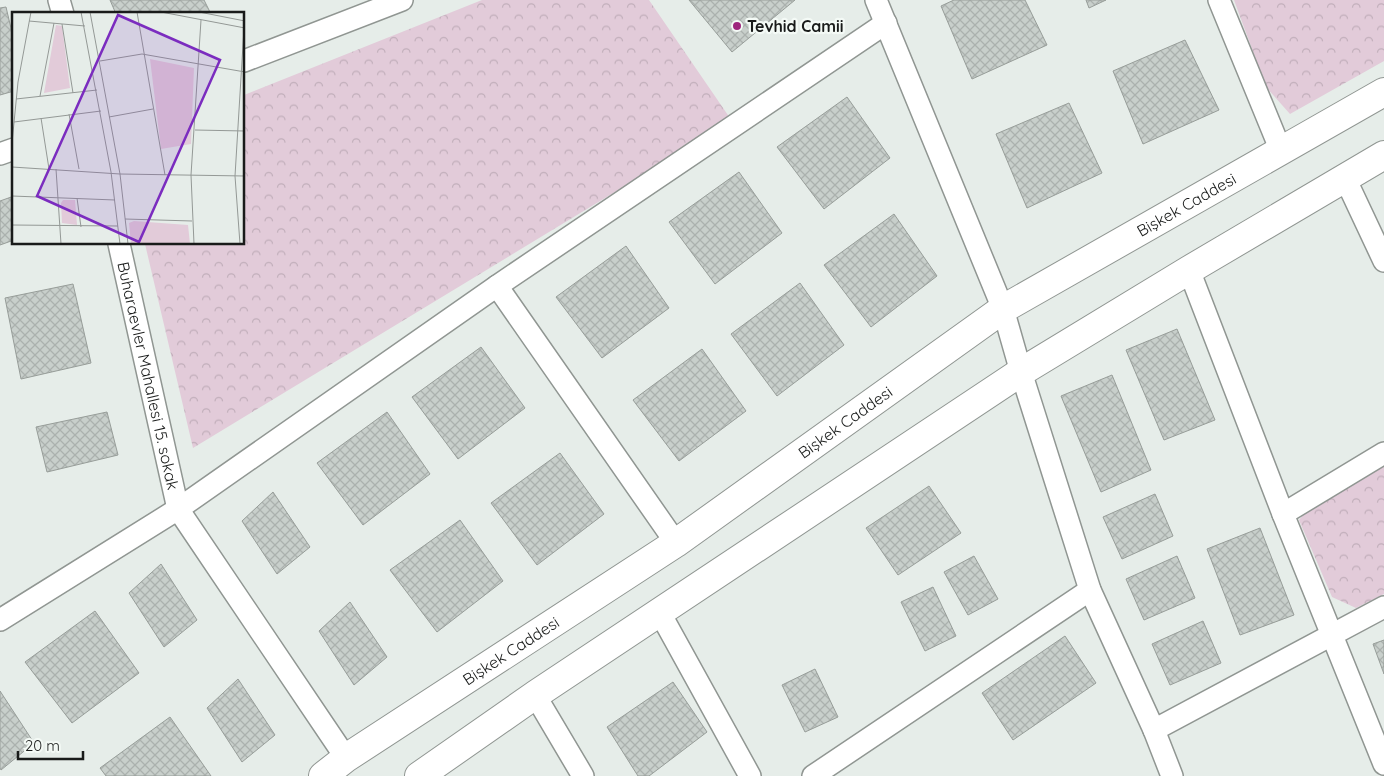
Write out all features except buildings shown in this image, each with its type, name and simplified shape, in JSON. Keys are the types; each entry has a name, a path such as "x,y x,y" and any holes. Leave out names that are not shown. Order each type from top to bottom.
{"street":[{"path":"245,61 402,0"},
{"path":"876,0 1004,309 1090,590 1154,730 1171,776"},
{"path":"1219,0 1281,150"},
{"path":"0,620 178,509 497,286 886,23"},
{"name":"Bişkek Caddesi","path":"323,776 346,758 676,543 1004,309 1384,92"},
{"path":"0,154 12,150"},
{"path":"419,776 536,695 1022,372 1189,270 1384,155"},
{"path":"1345,178 1384,260"},
{"name":"Buharaevler Mahallesi 15. sokak","path":"119,245 178,509"},
{"path":"1189,270 1283,514 1384,764"},
{"path":"497,286 676,543"},
{"path":"1283,514 1384,453"},
{"path":"178,509 346,758"},
{"path":"813,776 1090,590"},
{"path":"1154,730 1384,608"},
{"path":"660,613 750,776"},
{"path":"536,695 583,776"}],"green space":[{"path":"482,0 649,0 732,121 193,448 145,245 245,245 245,95"},
{"path":"1234,0 1384,0 1384,61 1290,114 1266,87"},
{"path":"1384,466 1384,594 1356,608 1332,597 1299,520 1308,509"}],"place":[{"name":"Tevhid Camii","path":"737,26"}]}
